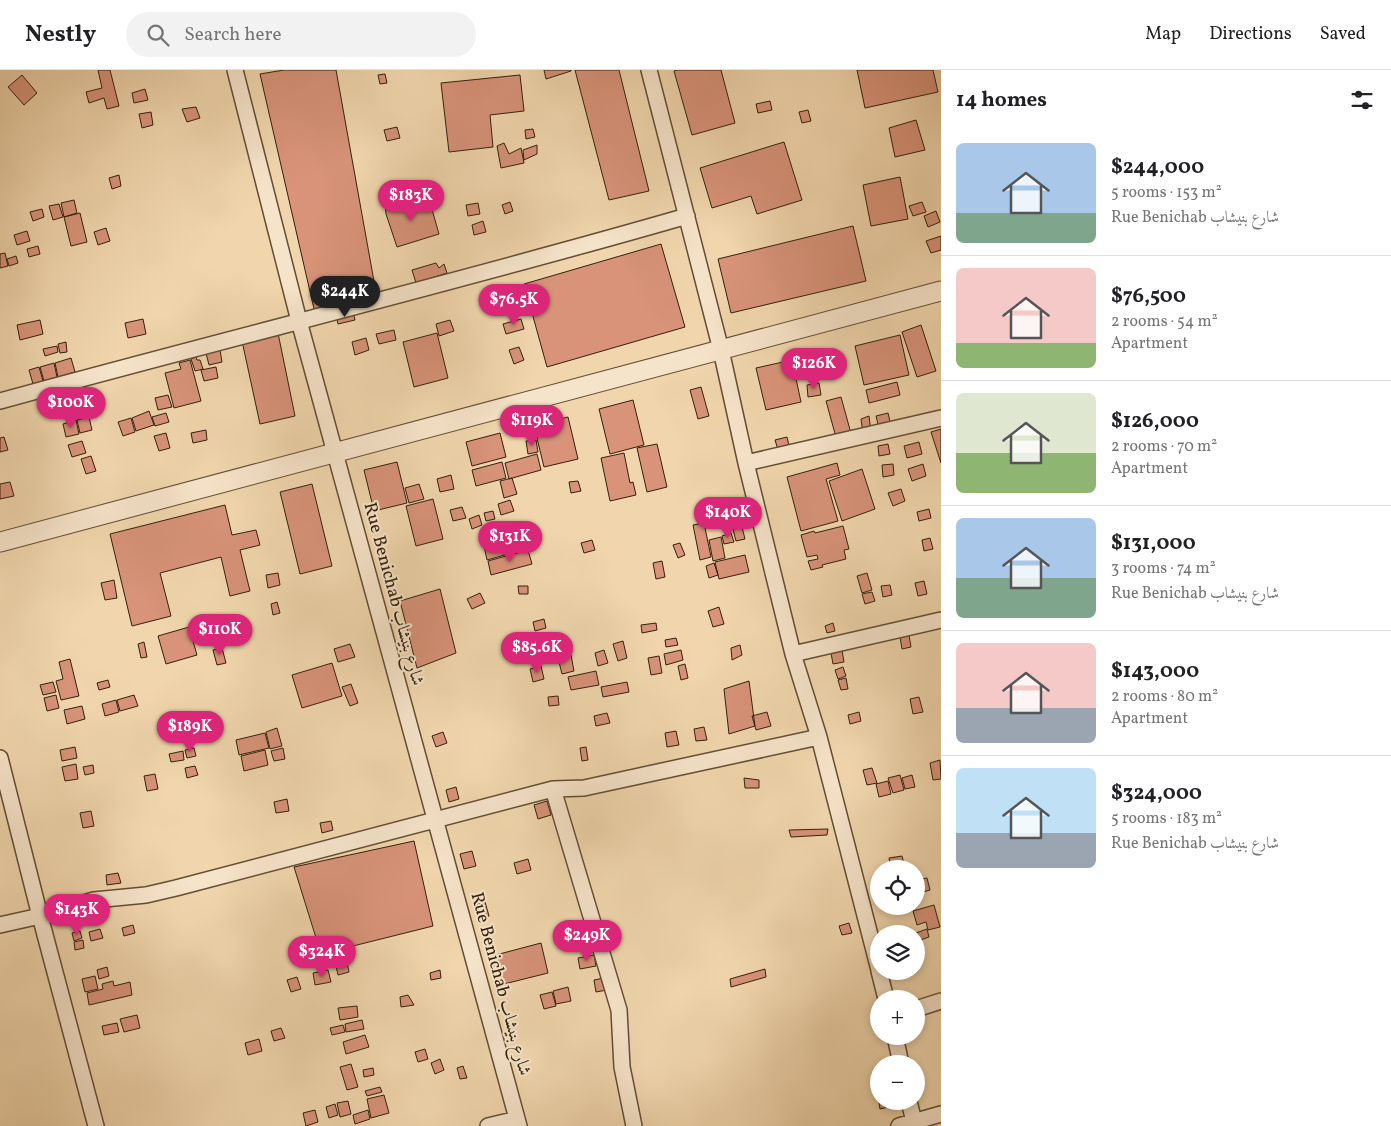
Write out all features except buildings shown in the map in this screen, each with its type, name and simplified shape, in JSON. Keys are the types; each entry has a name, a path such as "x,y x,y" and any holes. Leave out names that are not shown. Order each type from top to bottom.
{"street":[{"name":"Rue Benichab شارع بنيشاب","path":"235,70 299,321 518,1123"},
{"path":"649,70 721,350 746,463 793,654 820,737 870,934"},
{"path":"0,401 536,259 687,216"},
{"path":"0,542 941,291"},
{"path":"746,463 941,418"},
{"path":"793,654 941,620"},
{"path":"0,925 40,916 94,900 146,895 176,888 553,789 584,788 820,737"},
{"path":"0,758 96,1126"},
{"path":"553,789 619,1010 622,1067 634,1126"},
{"path":"925,1006 941,1001"},
{"path":"909,1110 909,1125 941,1114"},
{"path":"488,1126 518,1123"}]}
